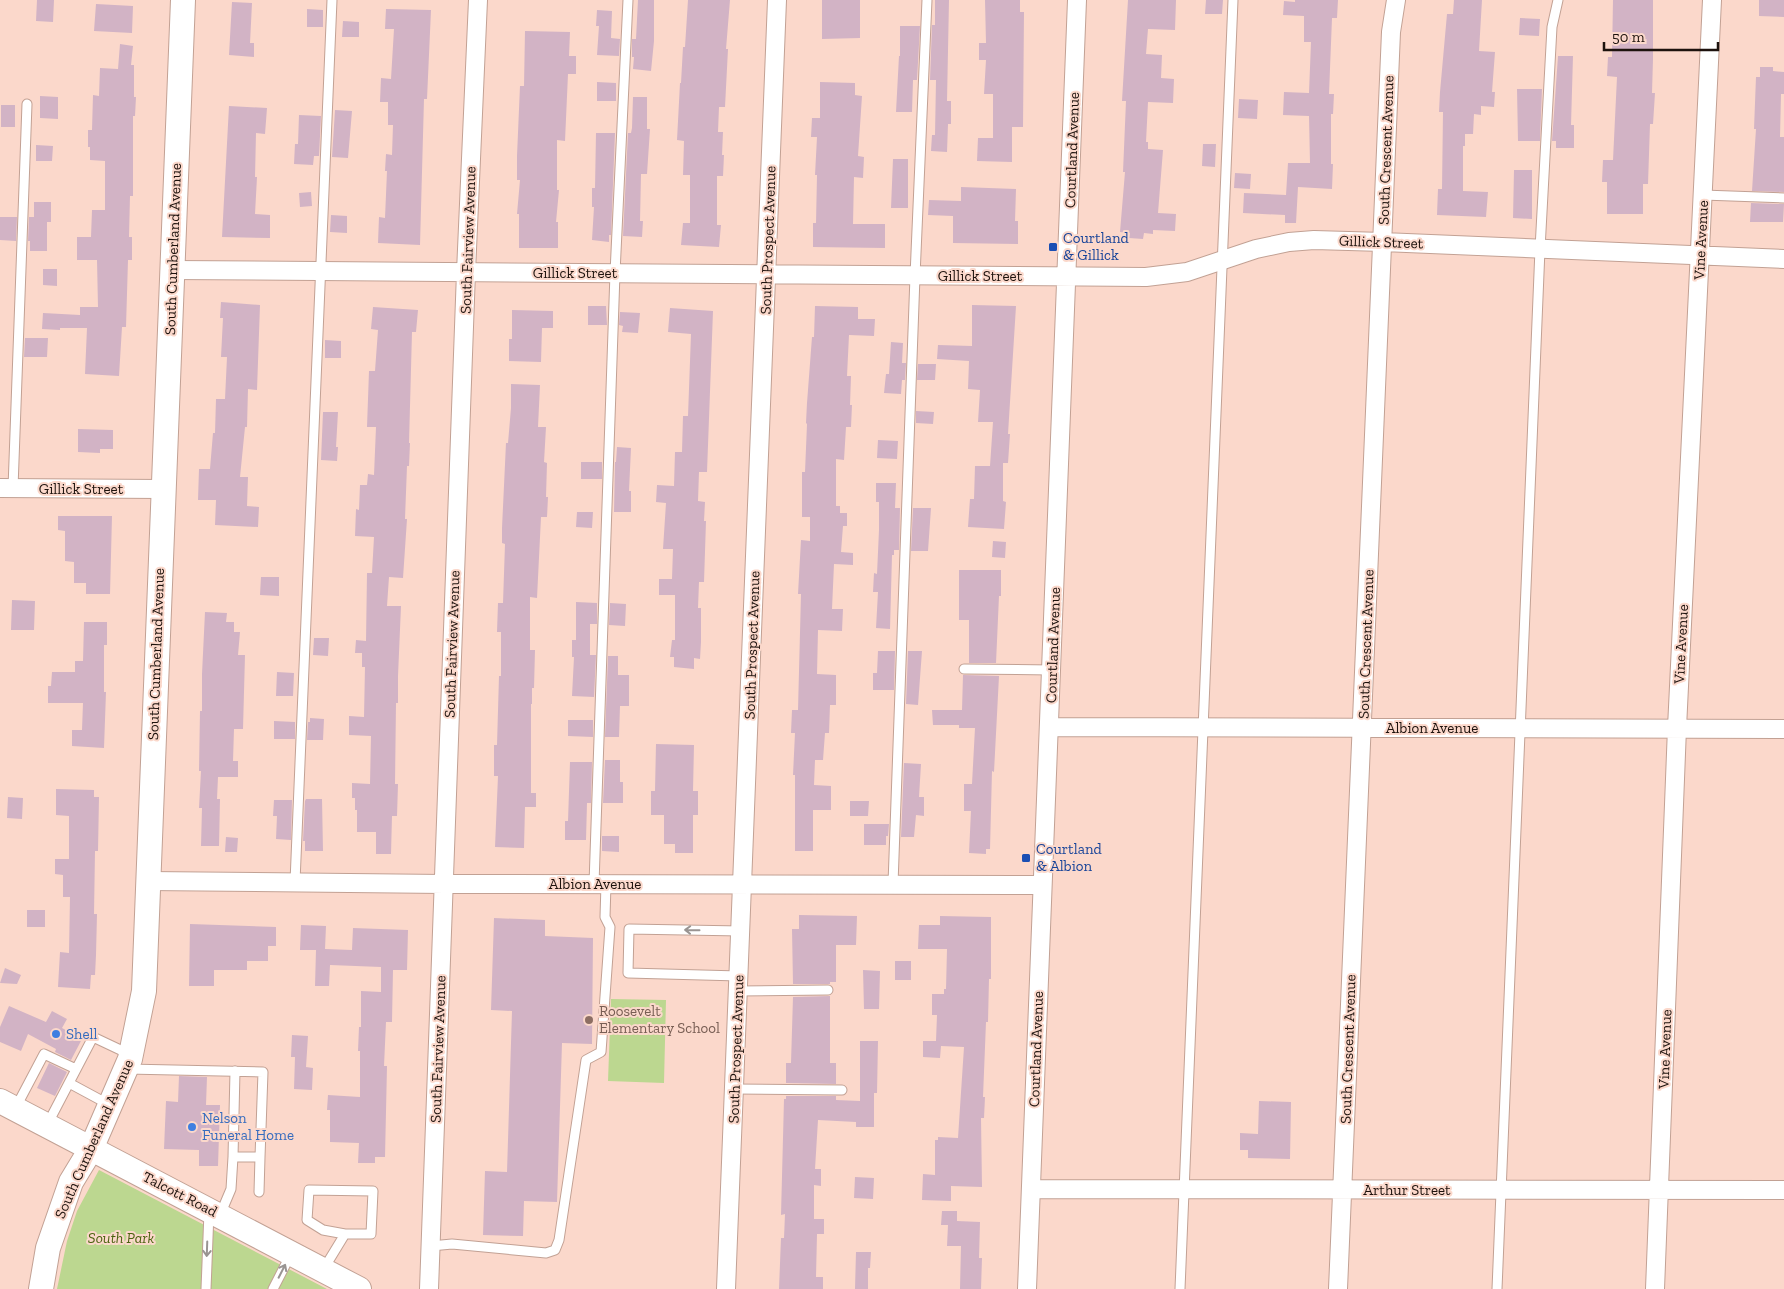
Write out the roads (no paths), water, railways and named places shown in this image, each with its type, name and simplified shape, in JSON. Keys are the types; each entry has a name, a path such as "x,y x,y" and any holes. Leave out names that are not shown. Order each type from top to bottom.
{"street":[{"name":"South Cumberland Avenue","path":"41,1289 48,1248 71,1182 91,1149 129,1062 144,991 183,0"},
{"name":"South Fairview Avenue","path":"429,1289 466,272 478,0"},
{"name":"South Prospect Avenue","path":"726,1289 777,0"},
{"name":"Courtland Avenue","path":"1026,1289 1050,727 1077,0"},
{"name":"South Crescent Avenue","path":"1338,1289 1391,32 1396,0"},
{"name":"Vine Avenue","path":"1655,1289 1677,728 1712,0"},
{"name":"Gillick Street","path":"172,270 1146,277 1187,272 1256,249 1289,242 1314,240 1784,259"},
{"name":"Gillick Street","path":"6,488 163,489"},
{"name":"Albion Avenue","path":"1050,727 1784,728"},
{"name":"Albion Avenue","path":"147,881 444,884 1042,885"},
{"name":"Talcott Road","path":"7,1105 359,1289"},
{"name":"Arthur Street","path":"1031,1189 1784,1190"}],"lane":[{"path":"295,882 332,0"},
{"path":"431,1246 452,1244 546,1252 555,1250 559,1240 586,1060 601,1052 610,927 605,916 600,884 615,274 628,0"},
{"path":"894,884 915,276 927,0"},
{"path":"1180,1289 1233,0"},
{"path":"1497,1289 1540,248 1552,27 1558,0"},
{"path":"6,488 27,104"},
{"path":"1703,195 1784,198"},
{"path":"964,669 1052,670"},
{"path":"740,931 629,929 628,973 738,984 828,990"},
{"path":"47,1126 93,1037 129,1062 235,1072 263,1072 259,1192"},
{"path":"7,1105 44,1054 76,1069"},
{"path":"206,1289 214,1212 231,1188 235,1072"},
{"path":"69,1083 110,1105"},
{"path":"734,1089 842,1090"},
{"path":"233,1157 260,1157"},
{"path":"309,1190 373,1191 371,1234 345,1234 323,1230 307,1220 309,1190"},
{"path":"323,1270 345,1234"},
{"path":"273,1289 291,1253"}],"place":[{"name":"Courtland & Gillick","path":"1053,247"},
{"name":"Courtland & Albion","path":"1026,858"},
{"name":"Roosevelt Elementary School","path":"589,1020"},
{"name":"Shell","path":"56,1034"},
{"name":"Nelson Funeral Home","path":"192,1127"}],"park label":[{"name":"South Park","path":"121,1238"}]}
